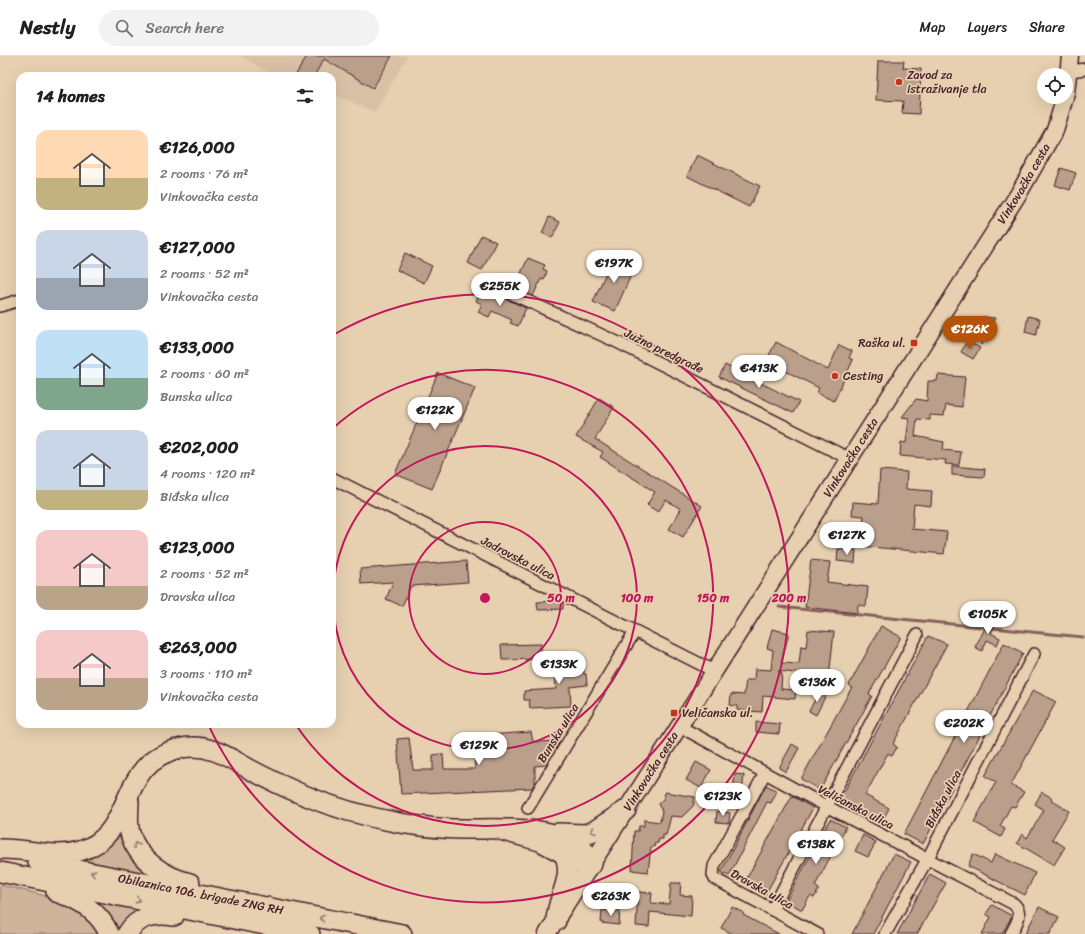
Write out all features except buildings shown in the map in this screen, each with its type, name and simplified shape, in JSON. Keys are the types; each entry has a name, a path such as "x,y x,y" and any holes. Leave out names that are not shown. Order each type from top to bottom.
{"highway":[{"path":"0,849 64,854 80,851 94,845 107,836 115,825 130,791 144,767 156,758 182,748 198,747 212,749 274,782 301,794 368,816 422,826 500,830 524,829 550,833 585,834 594,831 626,810"},
{"path":"130,791 128,820 130,833 135,845 144,857 155,867 178,880 212,891 227,900"},
{"path":"500,830 540,841 581,863 592,864 587,853 581,848 550,833"},
{"path":"551,927 568,880 568,864 564,854"},
{"name":"Obilaznica 106. brigade ZNG RH","path":"0,855 402,934"},
{"name":"Obilaznica 106. brigade ZNG RH","path":"0,872 310,934"},
{"path":"31,878 41,886 80,902 100,919 109,934"},
{"path":"127,934 139,920 148,916 162,914 196,918 207,914"}],"main road":[{"name":"Vinkovačka cesta","path":"551,927 1019,193 1055,130 1063,104"}],"street":[{"name":"Južno predgrađe","path":"486,282 619,343 850,459"},
{"path":"0,306 16,301"},
{"name":"Jadrovska ulica","path":"336,480 714,671"},
{"name":"Bunska ulica","path":"528,808 635,632"},
{"path":"772,910 917,635"},
{"name":"Biđska ulica","path":"885,934 928,858 1034,654"},
{"name":"Veličanska ulica","path":"679,726 826,806 1014,904 1019,912 1018,919 1011,934"},
{"name":"Dravska ulica","path":"765,773 714,866 713,875 715,879 817,934"}],"shaded area":[{"path":"240,56 408,56 375,112 336,96 336,72 268,72"},
{"path":"121,819 166,878 61,858"},
{"path":"0,885 28,891 56,900 80,913 90,922 99,934 0,934"},
{"path":"82,895 152,909 115,934"}],"waterway":[{"path":"779,607 1083,637"}],"place":[{"name":"Zavod za istraživanje tla","path":"899,82"},
{"name":"Raška ul.","path":"914,343"},
{"name":"Cesting","path":"835,376"},
{"name":"Veličanska ul.","path":"674,713"}]}
